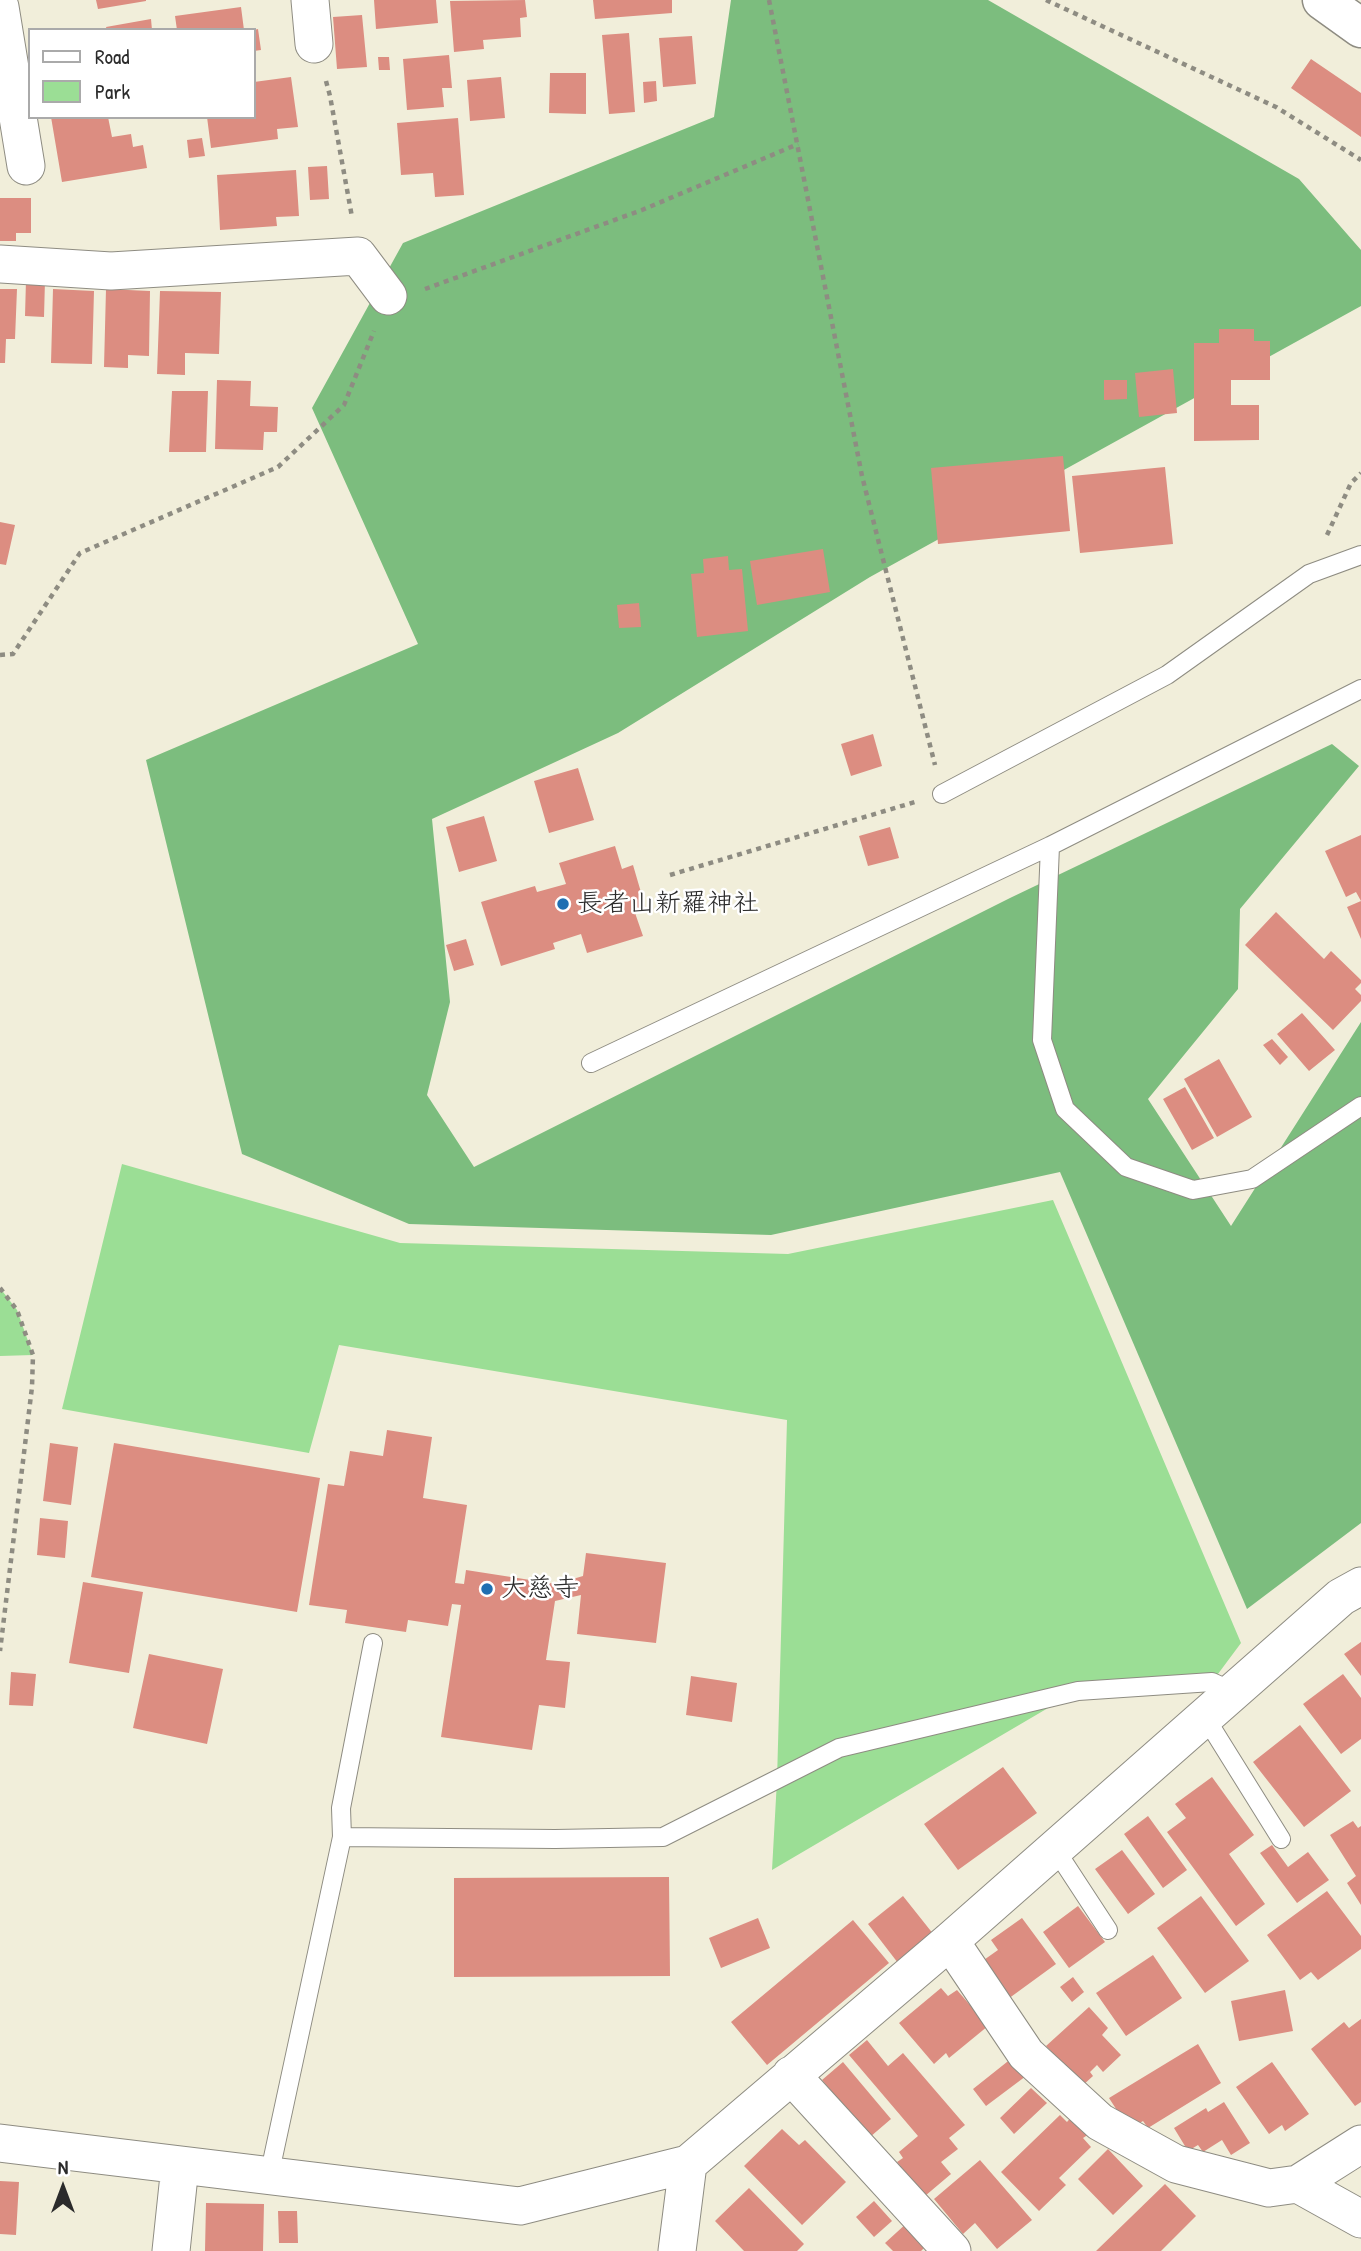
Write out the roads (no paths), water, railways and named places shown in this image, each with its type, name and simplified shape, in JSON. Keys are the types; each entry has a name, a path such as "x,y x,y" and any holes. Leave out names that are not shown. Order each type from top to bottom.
{"street":[{"path":"310,0 314,44"},
{"path":"1322,0 1361,28"},
{"path":"0,7 26,166"},
{"path":"0,264 111,271 358,256 388,296"},
{"path":"0,2143 520,2206 688,2164 950,1941 1341,1597 1361,1586"},
{"path":"950,1941 1026,2054 1100,2122 1176,2164 1269,2188 1298,2184 1361,2144"},
{"path":"791,2075 952,2251"},
{"path":"677,2251 688,2164"},
{"path":"171,2251 180,2166"},
{"path":"1298,2184 1361,2219"}],"lane":[{"path":"942,794 1167,675 1309,574 1361,555"},
{"path":"591,1063 1050,846 1361,688"},
{"path":"1050,846 1042,1040 1065,1108 1126,1167 1193,1190 1252,1179 1361,1106"},
{"path":"270,2176 342,1837 341,1808 373,1643"},
{"path":"342,1837 663,1837 839,1748 1077,1691 1212,1682 1234,1692"},
{"path":"1205,1717 1281,1839"},
{"path":"1055,1849 1108,1930"}],"place":[{"name":"長者山新羅神社","path":"563,904"},
{"name":"大慈寺","path":"487,1589"}]}
